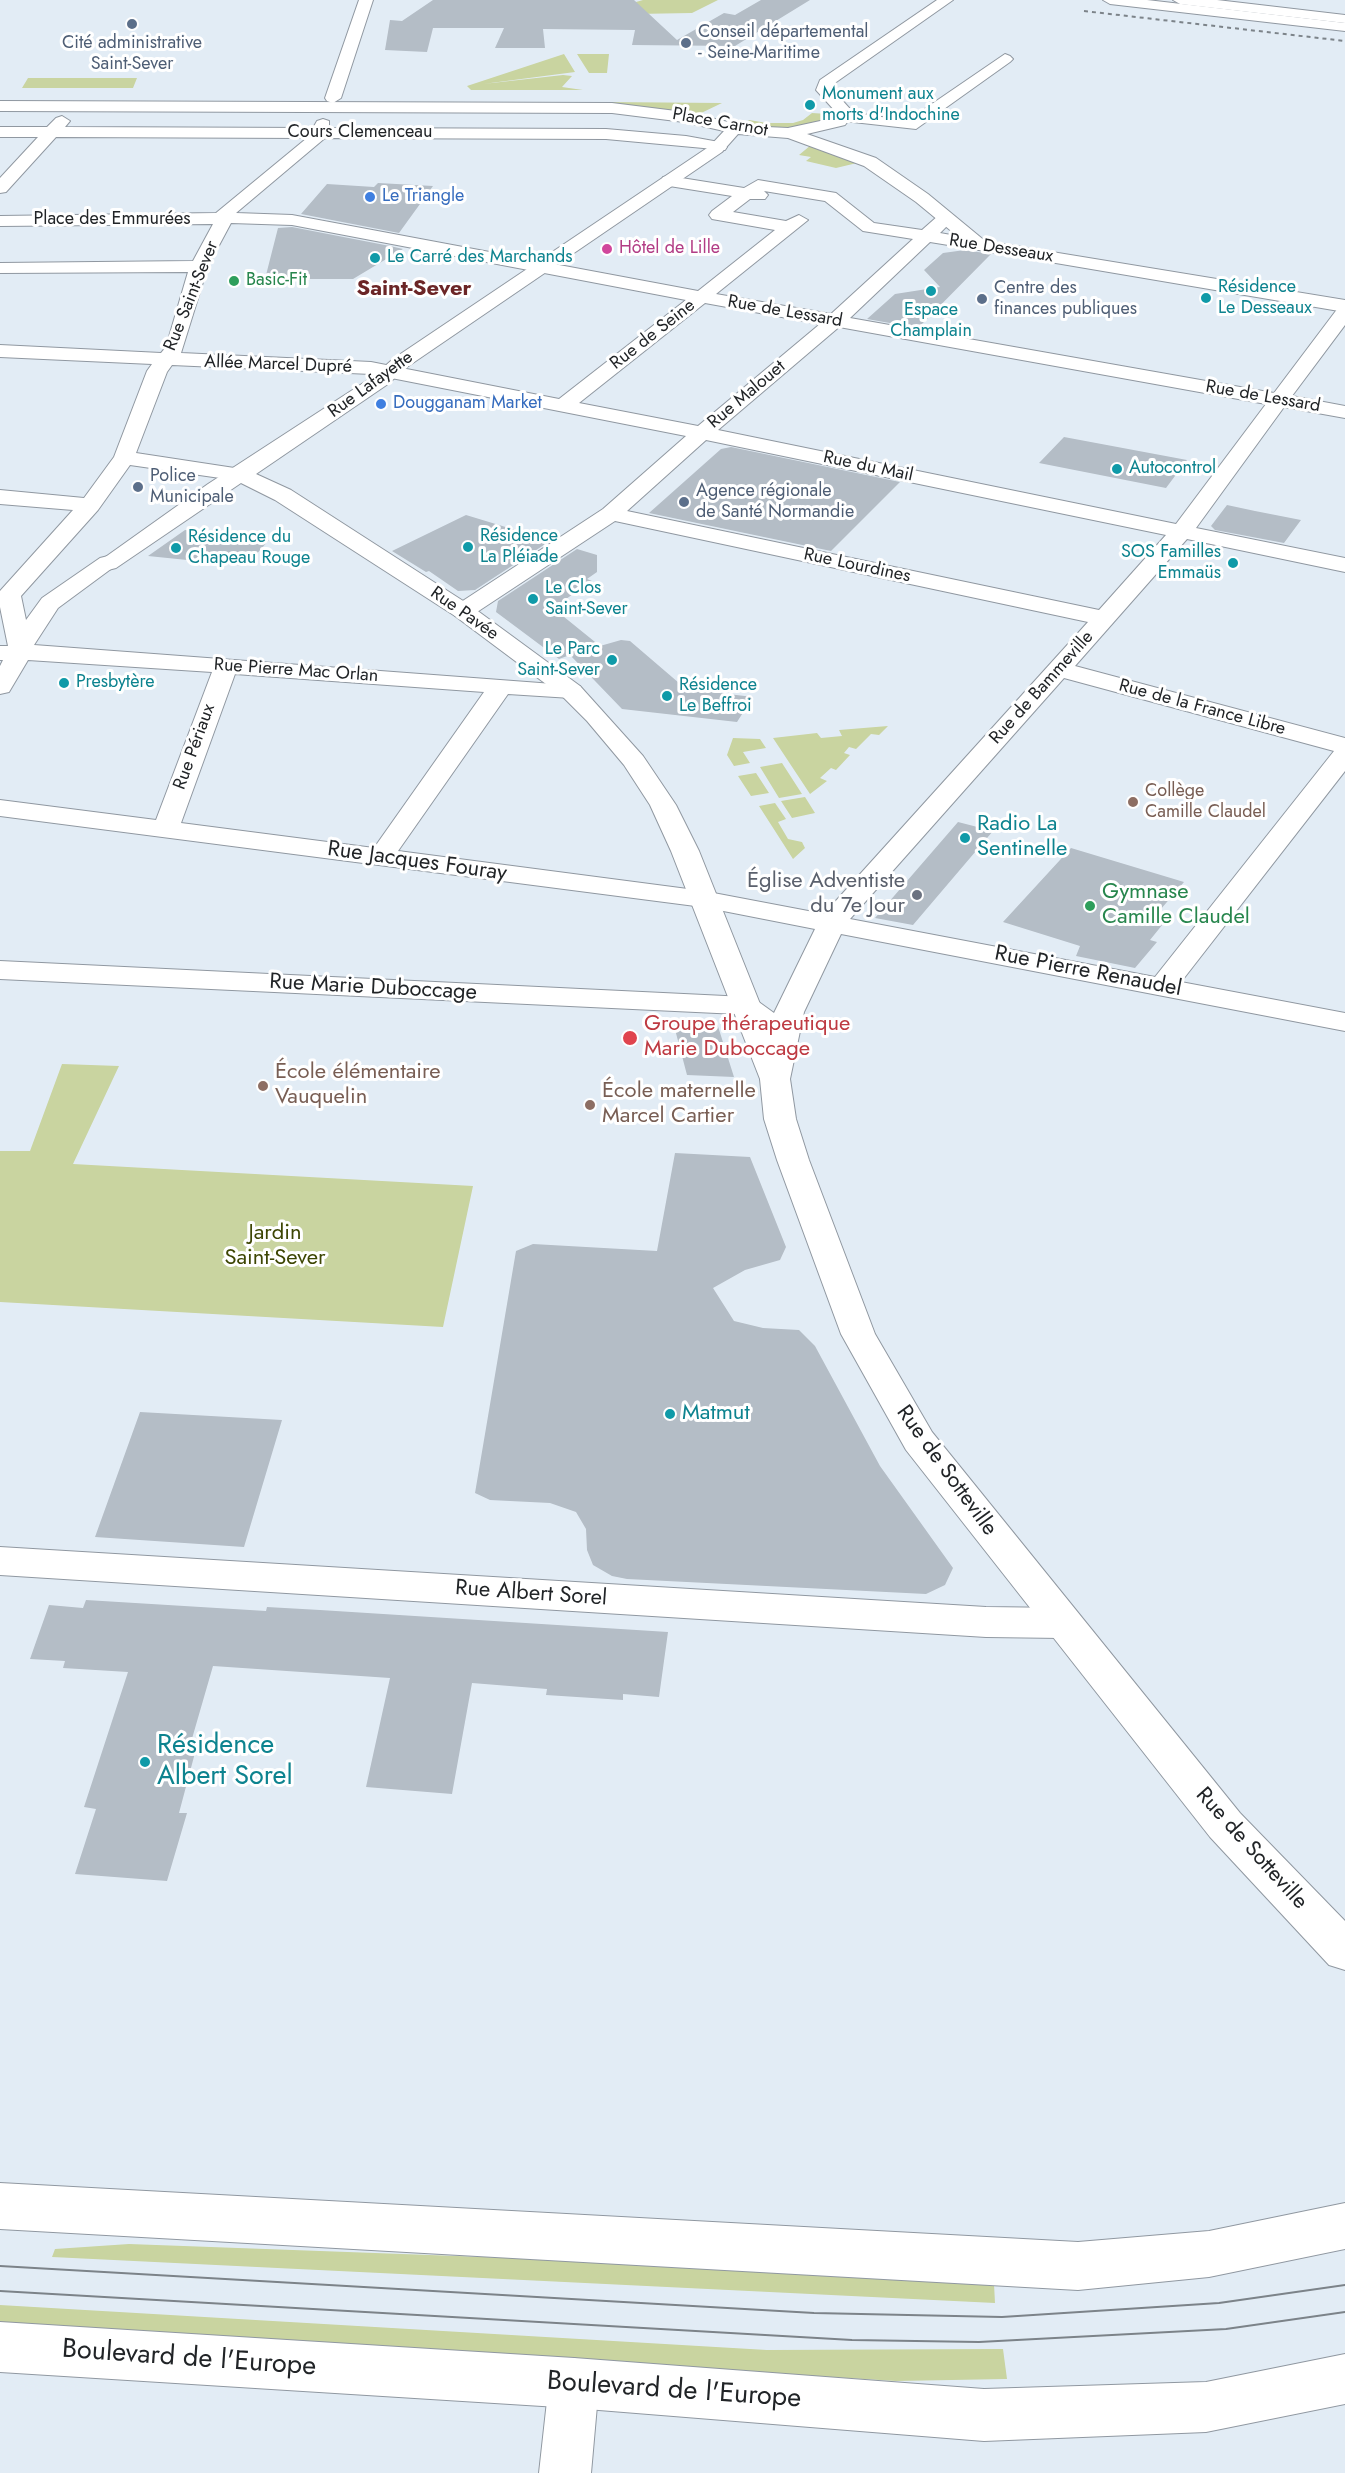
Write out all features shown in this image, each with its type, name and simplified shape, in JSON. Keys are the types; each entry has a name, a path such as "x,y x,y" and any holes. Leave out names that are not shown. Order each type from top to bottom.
{"street":[{"name":"Rue Saint-Sever","path":"10,652 5,598 90,505 124,458 157,371 175,348 199,266 225,218 225,213 318,137 366,0"},
{"path":"870,162 875,157 853,137 839,110 824,90 825,83 946,0"},
{"path":"1110,0 1345,27"},
{"path":"1180,0 1345,17"},
{"path":"1217,0 1345,17"},
{"path":"839,110 916,122 953,99 1005,59"},
{"name":"Cours Clemenceau","path":"0,100 332,102 568,107"},
{"name":"Cours Clemenceau","path":"0,106 332,102"},
{"path":"0,188 77,105"},
{"name":"Place Carnot","path":"568,107 656,112 734,128 788,133 814,129 839,110"},
{"name":"Rue Lafayette","path":"0,687 10,652 22,644 38,616 50,603 669,182 719,147 734,128"},
{"name":"Cours Clemenceau","path":"0,132 606,134 676,140 719,147"},
{"path":"788,133 870,162 922,198 979,245"},
{"path":"669,182 786,200 819,211"},
{"path":"789,227 718,215 758,185 819,211"},
{"path":"756,222 786,200"},
{"name":"Rue Desseaux","path":"819,211 868,227 927,238 1345,306"},
{"name":"Rue de Seine","path":"561,407 789,227 819,211"},
{"name":"Place des Emmurées","path":"0,221 225,218"},
{"name":"Rue de Lessard","path":"225,218 292,220 702,297 1345,412"},
{"name":"Rue Malouet","path":"463,611 611,514 702,433 835,321 945,219"},
{"path":"0,268 199,266"},
{"name":"Rue de Bammeville","path":"775,1079 789,1012 832,922 1181,532 1345,312"},
{"name":"Allée Marcel Dupré","path":"0,351 165,361 369,368 391,372"},
{"name":"Rue du Mail","path":"391,372 702,433 1345,565"},
{"name":"Rue Pavée","path":"124,458 241,475 283,495 463,611 571,692 596,716 634,761 663,805 703,899"},
{"path":"0,497 90,505"},
{"name":"Rue Lourdines","path":"611,514 1104,618"},
{"name":"Rue Pierre Mac Orlan","path":"10,652 571,692"},
{"name":"Rue Périaux","path":"166,830 226,666"},
{"name":"Rue de la France Libre","path":"1059,669 1345,746"},
{"path":"381,857 501,686"},
{"path":"1163,986 1345,754"},
{"name":"Rue Jacques Fouray","path":"0,808 703,899 832,922"},
{"name":"Rue de Sotteville","path":"703,899 775,1079 780,1119 793,1160 858,1334 919,1441 1225,1825 1345,1952"},
{"name":"Rue Pierre Renaudel","path":"832,922 1345,1022"},
{"name":"Rue Marie Duboccage","path":"0,970 746,1006"},
{"path":"746,1006 783,1033"},
{"name":"Rue Albert Sorel","path":"0,1561 962,1621 1062,1623"},
{"path":"0,2206 1078,2266 1209,2254 1345,2226"},
{"name":"Boulevard de l'Europe","path":"0,2347 574,2383 984,2415 1206,2407 1345,2379"},
{"path":"565,2473 574,2383"}],"green space":[{"path":"643,0 718,0 692,13 635,14 636,2"},
{"path":"564,54 575,72 483,84 563,75 572,76 562,87 583,90 471,90 467,86"},
{"path":"577,54 609,54 607,73 589,73"},
{"path":"28,78 137,78 133,88 22,88"},
{"path":"605,102 722,103 697,115"},
{"path":"812,113 828,114 818,122 802,127 782,129 745,125 749,120 793,123 803,120"},
{"path":"811,145 857,163 836,168 806,161 811,157 799,155"},
{"path":"888,726 879,735 871,734 856,749 849,747 844,753 850,755 836,770 831,768 820,778 827,781 810,794 773,738 817,733 821,738 842,736 839,730"},
{"path":"733,738 760,739 766,748 743,752 750,763 734,766 727,755"},
{"path":"782,763 802,794 779,798 760,767"},
{"path":"756,773 769,793 751,796 738,776"},
{"path":"805,797 815,813 792,818 781,801"},
{"path":"775,803 786,819 778,822 788,839 802,842 805,848 793,859 759,806"},
{"name":"Jardin Saint-Sever","path":"62,1064 119,1066 73,1164 473,1186 443,1327 0,1302 0,1151 30,1151"},
{"path":"129,2244 566,2260 994,2284 995,2303 52,2257 55,2249"},
{"path":"0,2305 767,2350 1003,2349 1007,2379 896,2381 0,2326"}],"building":[{"name":"Conseil départemental - Seine-Maritime","path":"433,0 634,0 677,40 724,13 735,15 761,0 810,0 735,46 632,45 635,30 543,29 545,48 495,48 504,28 433,28 427,52 385,50 390,20 402,21"},
{"name":"Le Triangle","path":"378,183 433,186 399,233 301,214 327,184 374,187"},
{"name":"Le Carré des Marchands","path":"292,227 403,249 353,279 265,279 278,228"},
{"name":"Espace Champlain","path":"965,250 991,254 918,328 867,319 895,294 940,287 924,270 943,253"},
{"path":"1064,437 1187,460 1166,488 1039,463"},
{"path":"731,447 900,482 831,551 649,513 721,449"},
{"path":"1227,505 1301,520 1284,543 1215,530 1211,526"},
{"name":"Résidence La Pléiade","path":"466,515 550,541 475,590 458,591 429,571 426,572 392,551"},
{"name":"Résidence du Chapeau Rouge","path":"185,530 269,540 246,566 148,556"},
{"path":"577,549 597,555 597,572 587,579 592,581 553,608 600,646 621,640 630,641 686,689 753,697 737,722 622,709 570,655 559,659 496,612 498,601"},
{"path":"958,822 993,831 913,925 875,918"},
{"name":"Gymnase Camille Claudel","path":"1071,848 1184,882 1155,916 1167,919 1150,940 1157,942 1135,968 1076,956 1080,946 1003,922"},
{"path":"672,1018 716,1020 734,1077 687,1075"},
{"name":"Matmut","path":"675,1153 750,1157 786,1247 780,1260 745,1270 713,1288 734,1321 763,1328 799,1330 815,1346 880,1466 953,1568 945,1585 926,1594 627,1579 612,1576 593,1565 587,1550 586,1529 576,1512 550,1503 490,1500 475,1493 516,1251 533,1244 657,1251"},
{"path":"140,1412 282,1420 244,1547 95,1537"},
{"name":"Résidence Albert Sorel","path":"86,1600 266,1611 267,1607 668,1632 659,1697 623,1694 623,1700 546,1695 547,1689 472,1683 452,1794 366,1787 390,1678 213,1666 189,1749 196,1749 179,1813 187,1813 167,1881 75,1874 96,1809 84,1807 128,1672 63,1668 65,1661 30,1659 49,1605 83,1608"}],"tram line":[{"path":"0,2266 814,2313 1002,2317 1219,2303 1345,2285"},
{"path":"0,2291 852,2340 979,2342 1226,2329 1345,2312"}],"railway":[{"path":"1084,11 1345,41"}],"place":[{"name":"Cité administrative Saint-Sever","path":"132,24"},
{"name":"Conseil départemental - Seine-Maritime","path":"686,43"},
{"name":"Monument aux morts d'Indochine","path":"810,105"},
{"name":"Le Triangle","path":"370,197"},
{"name":"Hôtel de Lille","path":"607,249"},
{"name":"Le Carré des Marchands","path":"375,258"},
{"name":"Basic-Fit","path":"234,281"},
{"name":"Espace Champlain","path":"931,291"},
{"name":"Résidence Le Desseaux","path":"1206,298"},
{"name":"Centre des finances publiques","path":"982,299"},
{"name":"Dougganam Market","path":"381,404"},
{"name":"Autocontrol","path":"1117,469"},
{"name":"Police Municipale","path":"138,487"},
{"name":"Agence régionale de Santé Normandie","path":"684,502"},
{"name":"Résidence La Pléiade","path":"468,547"},
{"name":"Résidence du Chapeau Rouge","path":"176,548"},
{"name":"SOS Familles Emmaüs","path":"1233,563"},
{"name":"Le Clos Saint-Sever","path":"533,599"},
{"name":"Le Parc Saint-Sever","path":"612,660"},
{"name":"Presbytère","path":"64,683"},
{"name":"Résidence Le Beffroi","path":"667,696"},
{"name":"Collège Camille Claudel","path":"1133,802"},
{"name":"Radio La Sentinelle","path":"965,838"},
{"name":"Église Adventiste du 7e Jour","path":"917,895"},
{"name":"Gymnase Camille Claudel","path":"1090,906"},
{"name":"Groupe thérapeutique Marie Duboccage","path":"630,1038"},
{"name":"École élémentaire Vauquelin","path":"263,1086"},
{"name":"École maternelle Marcel Cartier","path":"590,1105"},
{"name":"Matmut","path":"670,1414"},
{"name":"Résidence Albert Sorel","path":"145,1762"}],"district":[{"name":"Saint-Sever","path":"414,290"}]}
